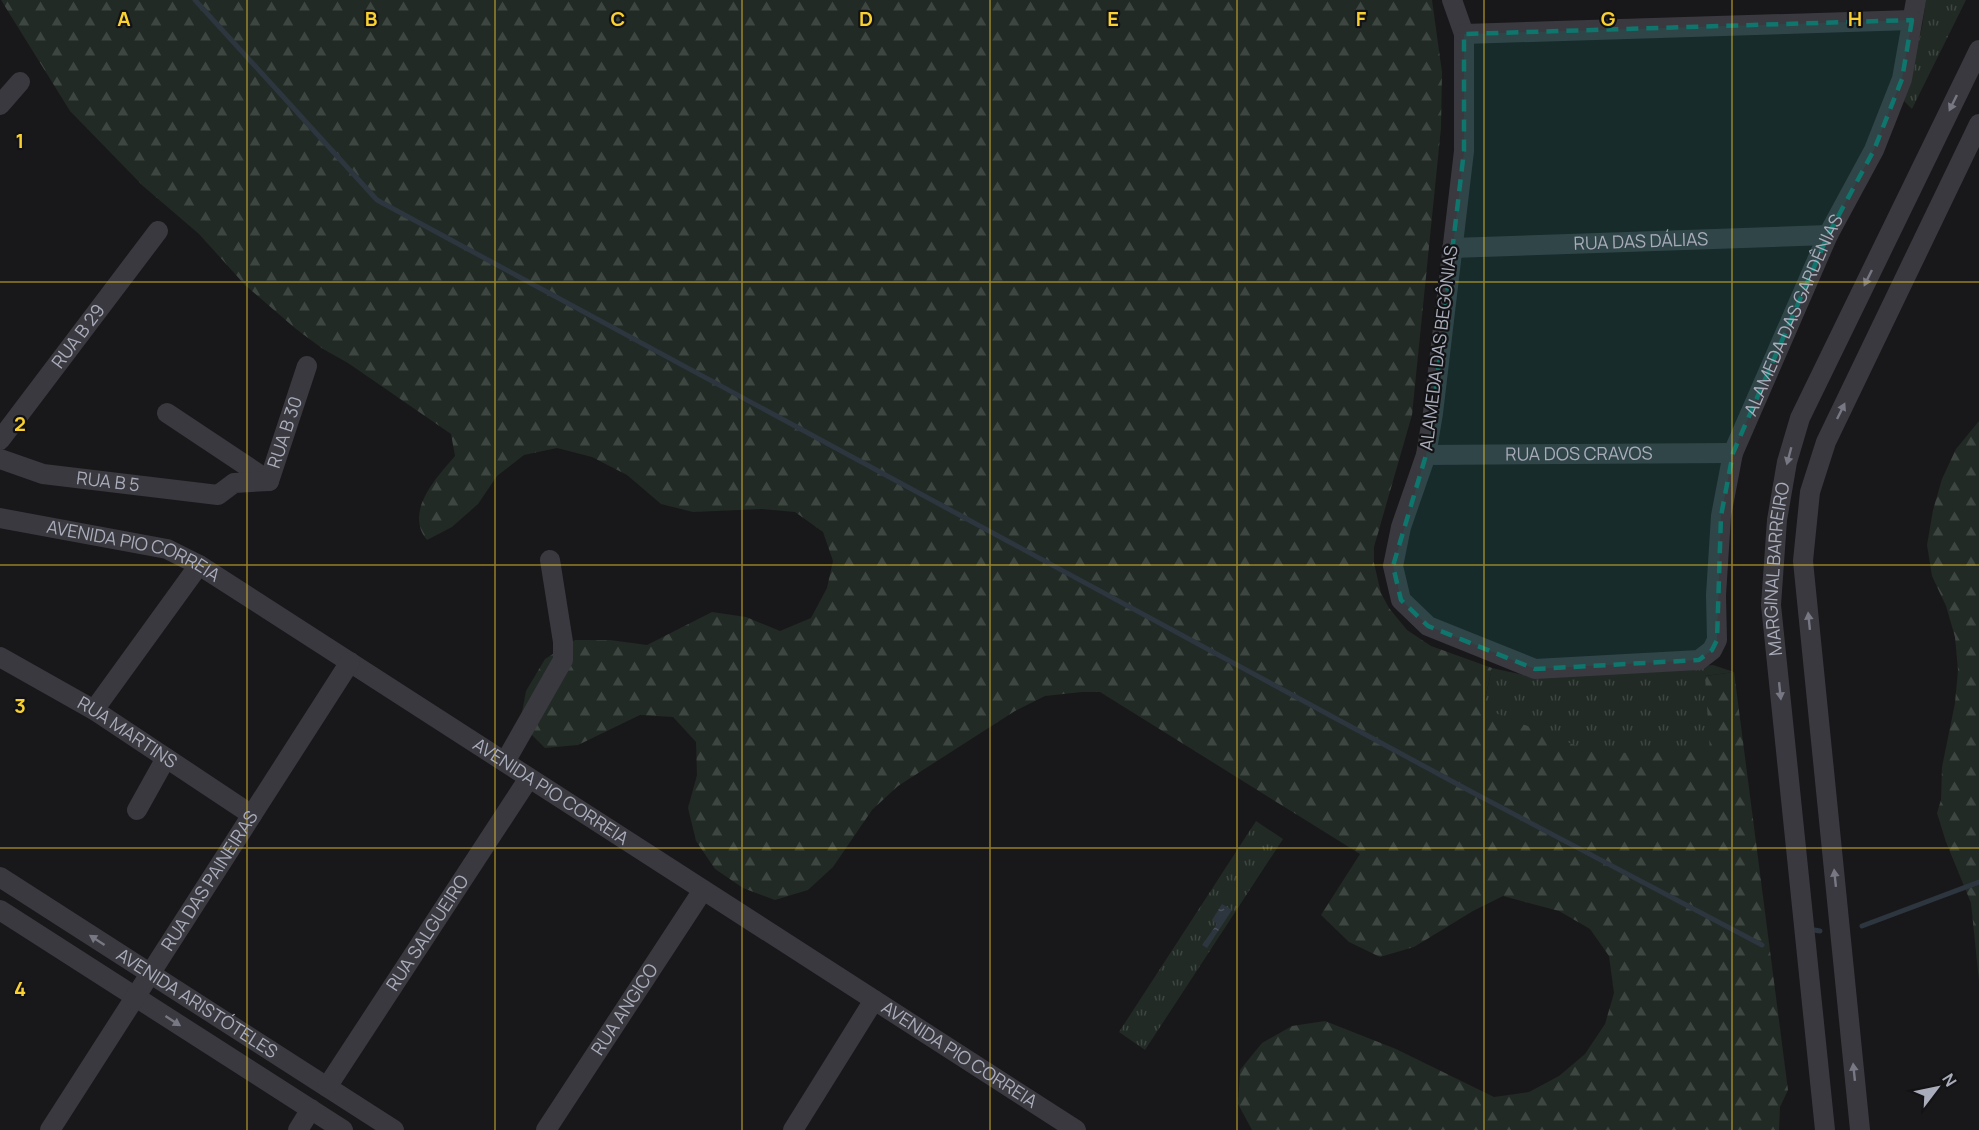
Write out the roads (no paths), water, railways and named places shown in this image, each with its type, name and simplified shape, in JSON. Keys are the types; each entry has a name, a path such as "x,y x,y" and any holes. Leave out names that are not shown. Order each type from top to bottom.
{"street":[{"name":"ALAMEDA DAS BEGÔNIAS","path":"1452,0 1464,34 1464,150 1435,401 1426,455 1401,527 1393,566 1401,600 1428,626 1535,669 1698,660 1712,650 1717,640"},
{"name":"ALAMEDA DAS GARDÊNIAS","path":"1717,640 1716,595 1721,516 1733,453 1828,235 1874,150 1902,79 1916,0"},
{"path":"1464,34 1912,20"},
{"name":"MARGINAL BARREIRO","path":"1825,1130 1771,605 1778,520 1787,462 1800,418 1979,50"},
{"path":"0,105 20,82"},
{"name":"MARGINAL BARREIRO","path":"1860,1130 1803,561 1810,492 1826,442 1979,124"},
{"name":"RUA B 29","path":"0,440 158,231"},
{"name":"RUA DAS DÁLIAS","path":"1452,248 1828,235"},
{"name":"RUA B 30","path":"218,495 234,483 269,481 307,366"},
{"path":"166,413 269,481"},
{"name":"RUA DOS CRAVOS","path":"1426,455 1733,453"},
{"name":"RUA B 5","path":"0,459 43,474 218,495"},
{"name":"AVENIDA PIO CORREIA","path":"0,518 167,549 199,566 874,1000 1052,1124 1076,1130"},
{"path":"504,762 563,660 563,642 550,560"},
{"path":"94,710 199,566"},
{"name":"RUA MARTINS","path":"0,657 94,710 252,815"},
{"name":"RUA DAS PAINEIRAS","path":"50,1130 350,662"},
{"path":"137,810 166,758"},
{"name":"RUA SALGUEIRO","path":"327,1087 529,778"},
{"name":"AVENIDA ARISTÓTELES","path":"0,877 394,1130"},
{"name":"RUA ANGICO","path":"546,1130 703,890"},
{"name":"AVENIDA ARISTÓTELES","path":"0,910 343,1130"},
{"path":"793,1130 874,1000"},
{"path":"298,1130 311,1109"}],"water":[{"path":"1222,904 1232,910 1207,948 1202,945 1217,924 1212,920"}],"waterway":[{"path":"195,0 377,200 1470,791 1762,945"},
{"path":"1862,926 1979,882"},
{"path":"1814,930 1820,931"}]}
